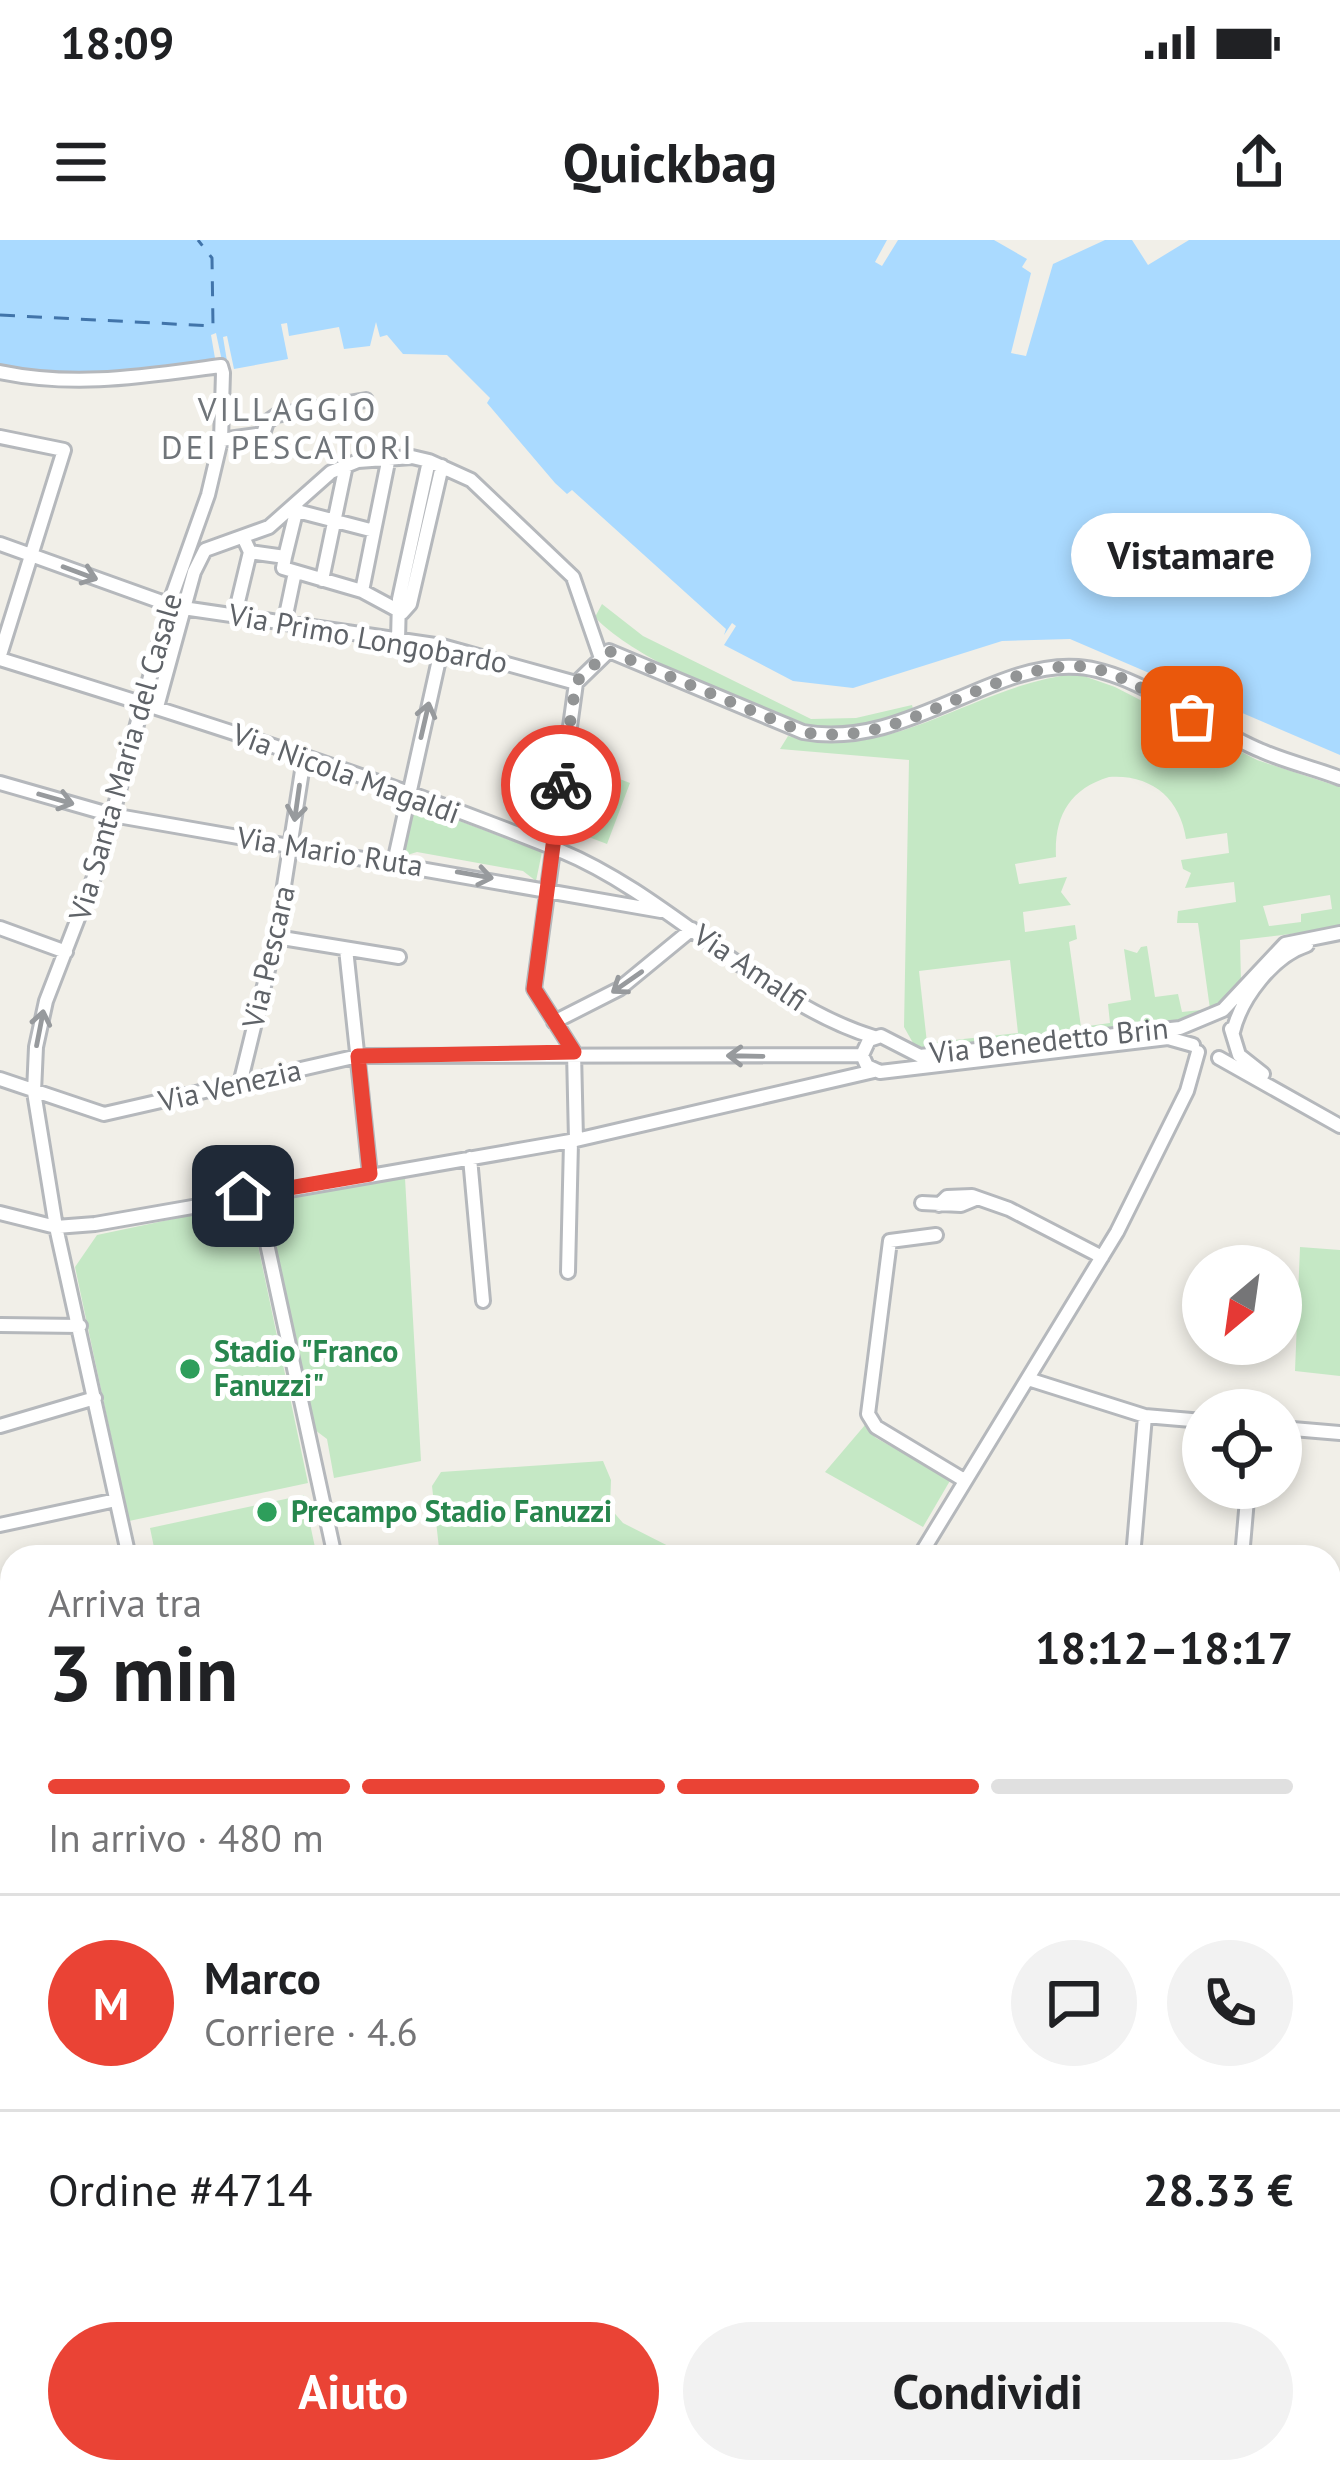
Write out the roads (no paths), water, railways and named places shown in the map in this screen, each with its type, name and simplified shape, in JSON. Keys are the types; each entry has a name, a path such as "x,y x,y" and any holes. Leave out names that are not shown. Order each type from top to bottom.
{"street":[{"name":"Via Santa Maria del Casale","path":"0,372 50,382 98,384 220,366 221,440 141,702 112,815 39,1024 34,1092 56,1227 126,1545"},
{"path":"221,440 263,434 267,422 278,415 366,400"},
{"path":"0,437 64,450 0,657"},
{"path":"362,591 374,531 376,486 389,457"},
{"path":"237,606 247,545 346,465 389,457 435,464 471,480 573,577 601,658"},
{"path":"398,640 399,599 435,464"},
{"path":"322,580 346,465"},
{"path":"297,508 334,524 374,531"},
{"path":"297,508 283,568 362,591 402,613"},
{"name":"Via Primo Longobardo","path":"0,544 183,608 442,646 576,682"},
{"path":"157,707 183,608 205,550 247,545 285,557"},
{"path":"286,615 296,572"},
{"path":"393,867 442,646"},
{"path":"568,1272 574,1052 534,989 576,682 609,651 628,655 803,732 830,737 896,723 1034,673 1076,666 1120,680 1262,752 1340,778"},
{"name":"Via Nicola Magaldi","path":"0,657 157,707 551,848"},
{"name":"Via Pescara","path":"240,1084 276,937 304,758"},
{"name":"Via Mario Ruta","path":"0,783 112,815 393,867 414,864 548,889"},
{"name":"Via Amalfi","path":"551,848 692,928 832,1023 862,1057"},
{"name":"Via Amalfi","path":"548,889 668,913"},
{"path":"0,928 66,952"},
{"path":"554,1022 619,989 692,928"},
{"path":"926,1545 1102,1257 1186,1090 1196,1048 1193,1034 1233,1002 1285,944 1340,936"},
{"path":"1186,1090 1230,1051 1246,1002 1285,956 1340,936"},
{"path":"276,937 399,957"},
{"path":"346,949 370,1174"},
{"path":"1206,1019 1226,1023 1239,1055 1276,1088"},
{"name":"Via Benedetto Brin","path":"838,1081 874,1037 887,1038 910,1055 936,1055 1151,1032 1206,1019"},
{"name":"Via Amalfi","path":"832,1023 874,1037"},
{"name":"Via Benedetto Brin","path":"0,1213 56,1227 573,1141 874,1071 1168,1038 1196,1048"},
{"path":"842,1058 848,1040"},
{"name":"Via Benedetto Brin","path":"890,1069 896,1047"},
{"path":"1196,1048 1340,1126"},
{"name":"Via Venezia","path":"0,1079 104,1114 358,1056 574,1052 862,1057"},
{"path":"862,1057 874,1071"},
{"path":"470,1158 483,1301"},
{"path":"256,1193 331,1545"},
{"path":"922,1203 962,1205 978,1198 1102,1257"},
{"path":"936,1235 890,1241 868,1414 875,1427 964,1480"},
{"path":"0,1325 80,1327"},
{"path":"1028,1379 1145,1416 1182,1419"},
{"path":"0,1426 95,1398"},
{"path":"1134,1545 1145,1416"},
{"path":"1302,1430 1340,1433"},
{"path":"0,1525 116,1500"},
{"path":"1243,1545 1246,1509"}],"water":[{"path":"0,240 887,240 875,262 882,266 898,240 994,240 1027,259 1022,267 1031,273 1011,353 1026,356 1053,264 1105,240 1132,240 1148,265 1189,240 1340,240 1340,755 1070,639 1002,641 853,688 793,681 724,645 736,626 732,623 724,635 726,629 572,490 567,494 555,483 487,403 490,398 447,355 403,354 387,335 380,337 376,322 370,346 344,349 339,327 289,336 287,323 281,324 288,359 234,369 227,336 223,337 227,361 222,361 216,333 211,335 216,364 71,380 0,370"}],"place":[{"name":"Vistamare","path":"1192,717"},
{"name":"Stadio \"Franco Fanuzzi\"","path":"190,1369"},
{"name":"Precampo Stadio Fanuzzi","path":"267,1512"}],"district":[{"name":"VILLAGGIO DEI PESCATORI","path":"288,428"}]}
